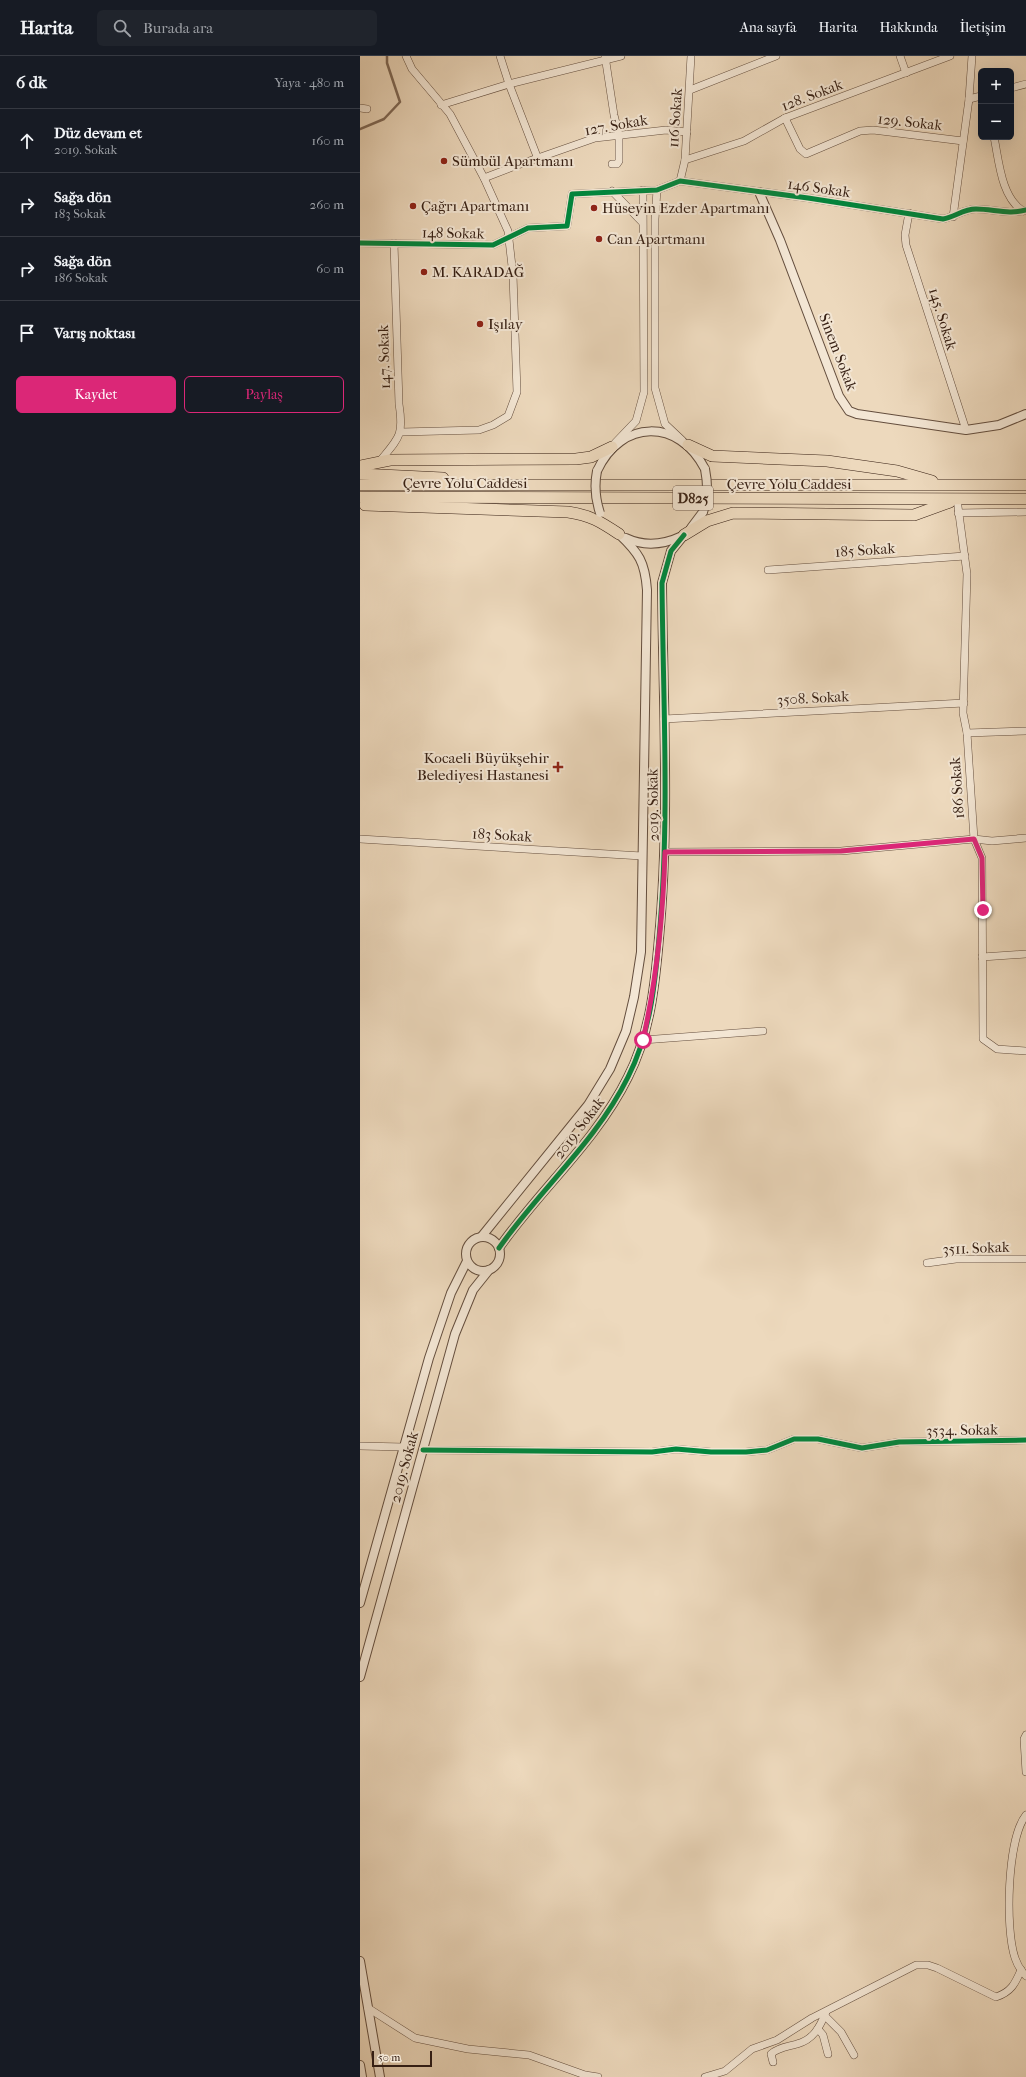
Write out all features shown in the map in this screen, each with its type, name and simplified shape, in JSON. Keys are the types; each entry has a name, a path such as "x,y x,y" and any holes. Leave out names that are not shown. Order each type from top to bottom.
{"highway":[{"path":"688,445 712,456 827,462 897,471 944,485"},
{"path":"360,466 390,460 576,460 591,457 612,447"},
{"path":"360,474 583,485"},
{"name":"Çevre Yolu Caddesi","path":"360,485 1026,485"},
{"name":"Çevre Yolu Caddesi","path":"362,503 502,498 1026,499"},
{"path":"684,534 707,521 733,513 914,515 957,499"},
{"path":"362,503 568,512 584,514 598,520 619,534"}],"street":[{"path":"379,462 397,441 401,432 479,430 502,421 512,409 517,392 513,275 509,237 506,225 484,178 450,114 412,69 406,56"},
{"path":"500,56 509,84 538,159"},
{"path":"441,105 509,84 605,58 621,56"},
{"name":"116 Sokak","path":"680,182 685,160 691,56"},
{"path":"690,90 776,56"},
{"path":"900,56 906,73"},
{"name":"128. Sokak","path":"685,160 744,141 785,118 950,56"},
{"path":"953,217 969,99 972,56"},
{"path":"605,58 614,115 619,135 619,161 616,164 612,164"},
{"path":"1014,87 1026,84"},
{"path":"969,99 978,97"},
{"name":"129. Sokak","path":"785,118 800,149 806,154 860,131 873,130 963,141"},
{"name":"127. Sokak","path":"484,178 595,138 666,130 687,132"},
{"path":"995,140 1007,191 1011,201 1025,210"},
{"name":"146 Sokak","path":"680,182 909,213 943,219 953,217"},
{"name":"148 Sokak","path":"360,243 485,246 500,243 528,228 567,226 572,194 657,190 680,182"},
{"path":"643,190 644,392 636,421 603,458 597,471 595,485 596,499 600,513 608,525 619,534 634,542 651,545 668,542 684,534 695,525 703,512 707,498 708,484 705,469 698,456 665,424 655,388 655,219 657,190"},
{"path":"612,191 642,222"},
{"name":"Sinem Sokak","path":"759,192 780,240 839,396 849,410 857,414 966,430 999,425 1026,414"},
{"path":"953,217 964,210 976,209 1012,212 1025,210"},
{"name":"145. Sokak","path":"909,213 905,235 906,245 966,430"},
{"name":"147. Sokak","path":"394,243 401,432"},
{"path":"612,447 626,437 642,432 658,432 674,436 688,445"},
{"name":"186 Sokak","path":"957,499 967,574 964,703 974,839 982,858 983,1039 997,1049 1026,1051"},
{"path":"958,513 1026,512"},
{"name":"2019. Sokak","path":"360,1604 434,1344 451,1293 467,1261 466,1250 468,1245 476,1238 482,1236 588,1105 610,1069 626,1031 634,997 641,952 647,590 646,580 637,551 619,534"},
{"name":"2019. Sokak","path":"360,1677 455,1334 473,1290 489,1270 497,1264 500,1254 499,1248 515,1226 598,1127 628,1078 641,1049 654,985 663,892 665,852 662,583 671,551 684,534"},
{"name":"185 Sokak","path":"768,570 964,556"},
{"name":"3508. Sokak","path":"664,719 964,703"},
{"path":"967,733 1026,731"},
{"path":"665,852 841,851 974,839 992,841 1026,838"},
{"name":"183 Sokak","path":"360,839 642,856"},
{"path":"982,957 1026,954"},
{"path":"643,1040 763,1031"},
{"path":"482,1236 493,1240 499,1248"},
{"name":"3511. Sokak","path":"927,1263 956,1259 1026,1259"},
{"path":"467,1261 470,1266 479,1271 489,1270"},
{"name":"3534. Sokak","path":"424,1450 652,1452 676,1449 746,1452 766,1450 794,1439 818,1439 862,1448 899,1442 1026,1440"},
{"path":"360,1446 404,1447"},
{"path":"1026,1735 1024,1746 1026,1772"},
{"path":"704,2077 725,2074 752,2049 778,2040 812,2018 825,2013 916,1966 928,1965 937,1968 996,1997 1006,1994 1024,1973 1015,1957 1008,1902 1015,1842 1025,1815"},
{"path":"360,1961 380,2077"},
{"path":"368,2008 415,2038 468,2049 529,2055 585,2075 598,2077"},
{"path":"773,2062 771,2054 777,2049 809,2040 818,2029 825,2013"},
{"path":"825,2013 841,2032 854,2055"},
{"path":"818,2029 823,2034 828,2054"},
{"path":"360,2065 362,2077"}],"waterway":[{"path":"360,129 384,119 400,102 387,63 387,56"}],"cycle path":[{"path":"360,243 493,245 528,228 567,226 572,194 657,190 680,181 808,198 943,219 971,209 1007,212 1026,210"},
{"path":"499,1248 515,1226 567,1165 600,1123 615,1101 628,1077 642,1044 650,1009 657,956 664,849 665,760 662,583 671,551 684,535"},
{"path":"423,1450 652,1452 676,1449 711,1452 746,1452 767,1450 794,1439 818,1439 862,1448 899,1442 1026,1440"}],"place":[{"name":"Sümbül Apartmanı","path":"444,161"},
{"name":"Çağrı Apartmanı","path":"413,206"},
{"name":"Hüseyin Ezder Apartmanı","path":"594,208"},
{"name":"Can Apartmanı","path":"599,239"},
{"name":"M. KARADAĞ","path":"424,272"},
{"name":"Işılay","path":"480,324"},
{"name":"Kocaeli Büyükşehir Belediyesi Hastanesi","path":"558,767"}],"route":[{"path":"643,1040 652,999 658,949 665,852 841,851 974,839 982,858 983,910"}]}
